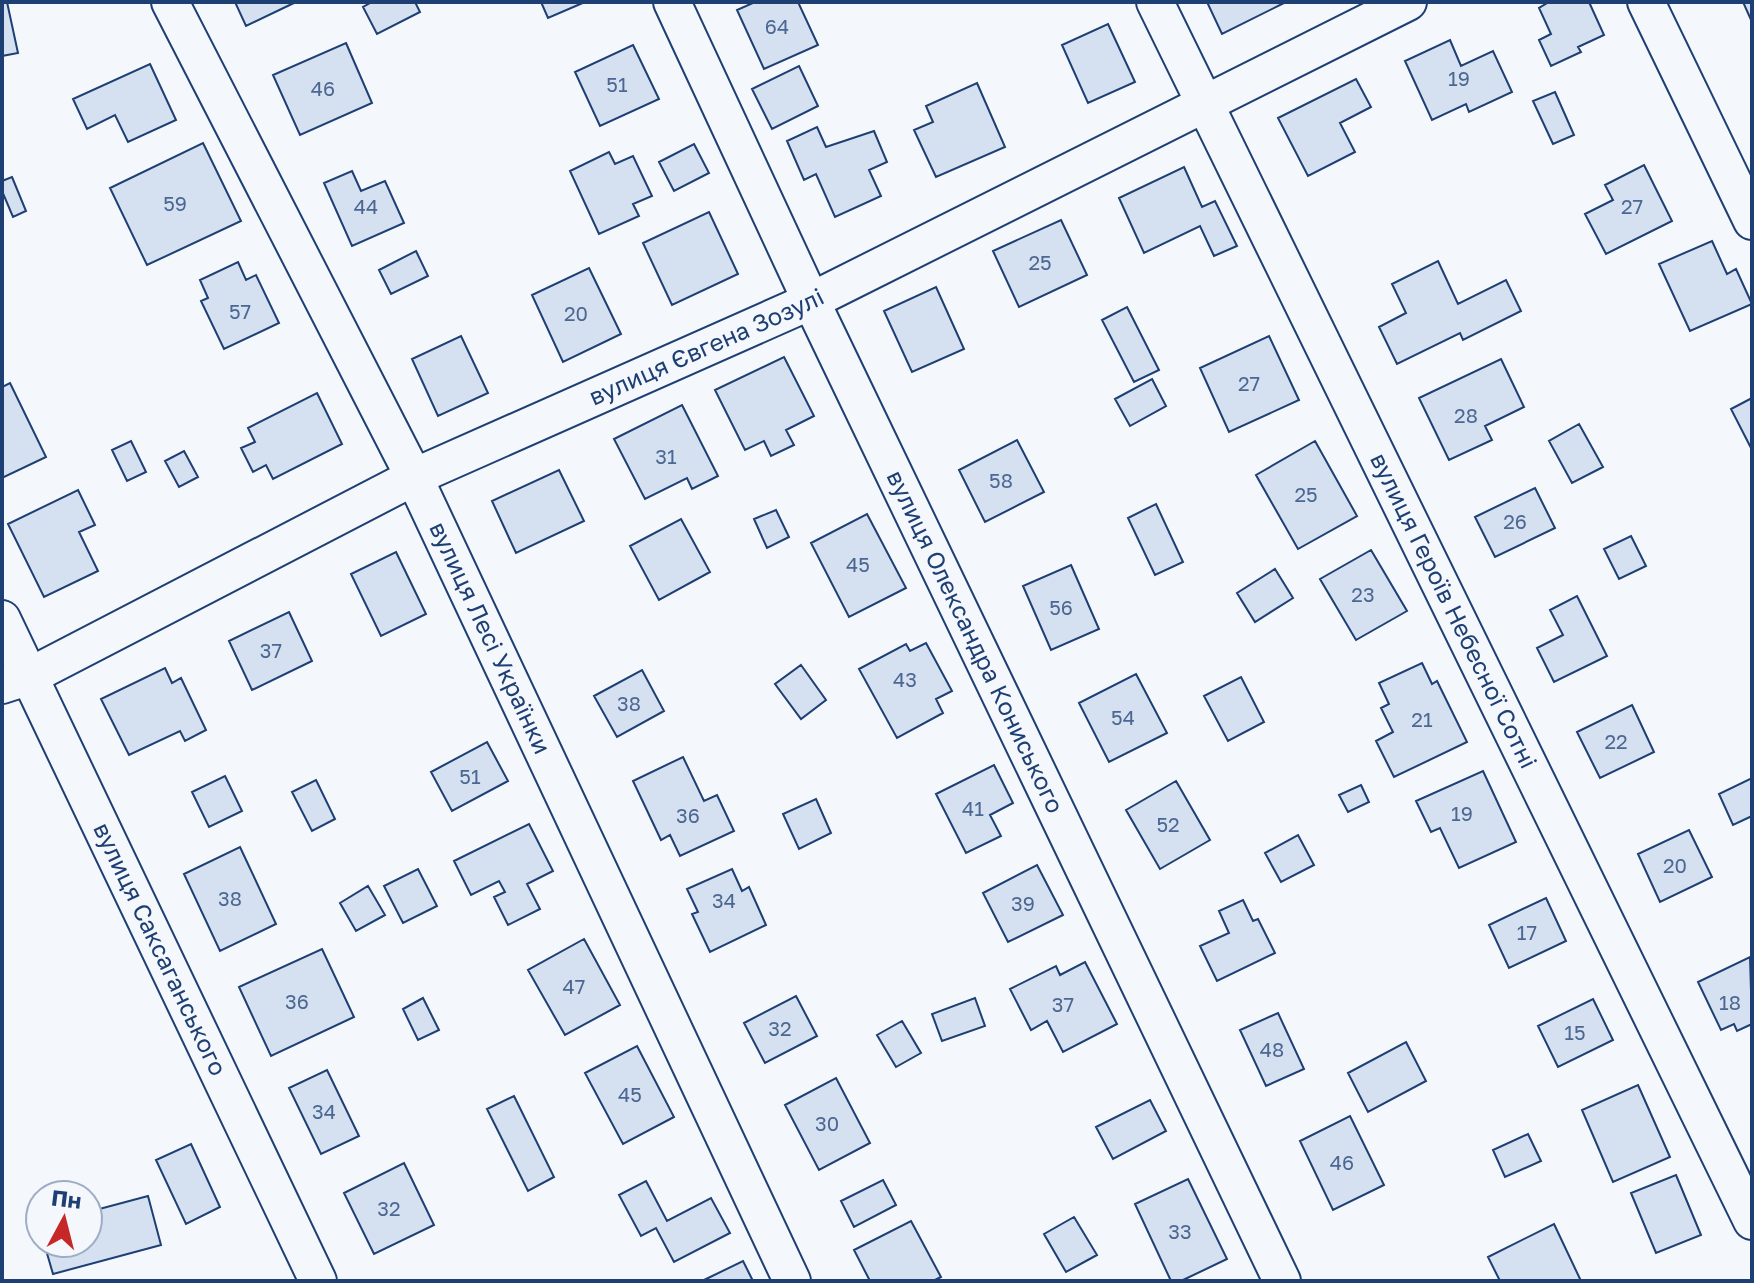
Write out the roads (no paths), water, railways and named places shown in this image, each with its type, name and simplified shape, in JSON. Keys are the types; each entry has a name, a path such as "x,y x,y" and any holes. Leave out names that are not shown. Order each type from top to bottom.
{"street":[{"name":"вулиця Лесі Українки","path":"170,2 414,477 792,1281"},
{"name":"вулиця Олександра Кониського","path":"672,2 811,301 1282,1281"},
{"name":"вулиця Героїв Небесної Сотні","path":"1155,2 1752,1221"},
{"name":"вулиця Євгена Зозулі","path":"16,680 414,477 811,301 1408,2"},
{"path":"1646,2 1752,221"},
{"name":"вулиця Саксаганського","path":"2,619 16,680 318,1281"}]}
